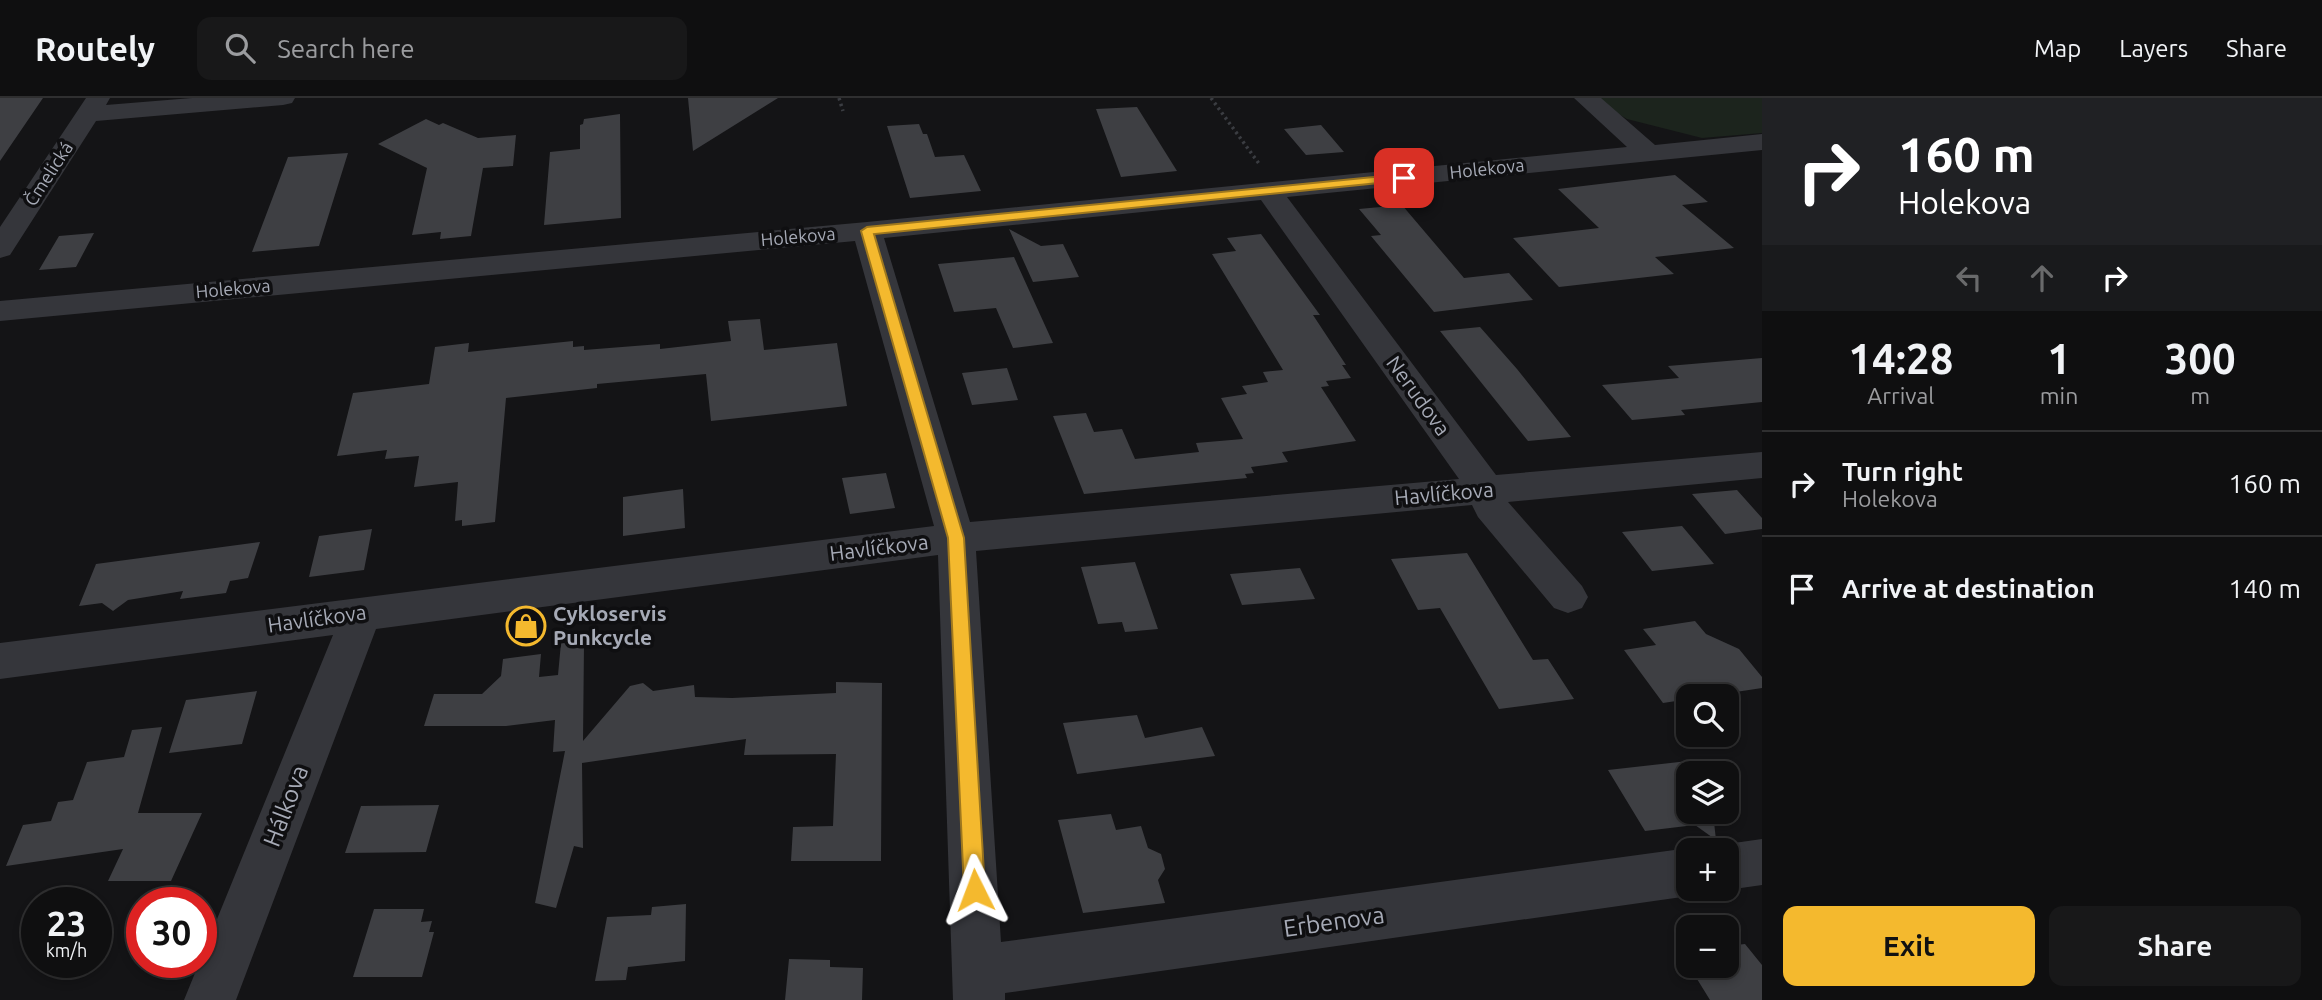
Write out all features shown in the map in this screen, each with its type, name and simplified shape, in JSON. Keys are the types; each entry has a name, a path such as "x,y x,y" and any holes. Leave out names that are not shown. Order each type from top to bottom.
{"street":[{"path":"93,106 283,98"},
{"path":"1586,98 1649,153"},
{"name":"Čmelická","path":"0,249 93,106"},
{"name":"Holekova","path":"0,311 867,231 1762,142"},
{"name":"Nerudova","path":"1268,191 1488,490 1490,507 1568,597"},
{"path":"867,231 956,538 979,986"},
{"name":"Havlíčkova","path":"0,661 362,612 956,538 1762,465"},
{"name":"Hálkova","path":"210,1000 362,612"},
{"path":"1739,865 1762,862"},
{"name":"Erbenova","path":"979,986 1676,874"}],"path":[{"path":"839,98 843,111"},
{"path":"1211,98 1260,164 1270,182 1268,191"}],"shaded area":[{"path":"1592,98 1762,98 1762,133 1702,138 1627,119"}],"building":[{"path":"0,98 43,98 0,161"},
{"path":"688,98 778,98 693,151"},
{"path":"1137,107 1177,171 1121,177 1096,109"},
{"path":"620,114 621,218 544,225 550,152 580,149 580,125 584,119"},
{"path":"426,119 478,138 516,135 513,166 483,168 471,236 440,239 441,232 412,235 427,168 378,144"},
{"path":"919,124 923,134 927,134 935,157 964,155 981,191 910,198 887,126"},
{"path":"1321,125 1344,152 1306,155 1284,129"},
{"path":"348,153 319,246 252,252 288,157"},
{"path":"1675,175 1708,202 1682,205 1734,248 1655,257 1674,274 1559,287 1513,238 1599,228 1558,189"},
{"path":"1402,205 1464,278 1509,273 1533,300 1434,312 1371,236 1381,235 1359,209"},
{"path":"1009,229 1041,246 1063,244 1079,277 1033,282"},
{"path":"94,233 76,267 39,270 59,236"},
{"path":"1261,234 1320,315 1313,315 1346,365 1342,365 1351,378 1326,381 1329,386 1321,387 1356,441 1282,452 1288,462 1251,467 1254,473 1245,474 1247,478 1084,494 1053,416 1086,413 1094,432 1122,429 1135,459 1199,452 1196,443 1243,439 1221,398 1247,394 1242,386 1268,382 1263,372 1283,370 1212,254 1236,251 1227,238"},
{"path":"1014,257 1053,343 1013,348 996,308 954,312 938,264"},
{"path":"760,319 764,350 837,343 847,406 711,421 706,374 597,384 597,388 506,398 495,522 462,526 462,520 455,521 458,482 414,487 419,456 385,459 387,450 337,456 353,393 429,384 435,347 469,343 468,352 573,341 573,347 584,346 584,350 660,344 660,349 731,341 728,321"},
{"path":"1480,327 1571,437 1528,441 1440,331"},
{"path":"1762,358 1762,402 1681,410 1685,415 1632,420 1602,385 1679,378 1668,366"},
{"path":"1007,368 1018,400 972,405 962,373"},
{"path":"886,473 895,508 850,514 842,478"},
{"path":"683,489 685,528 623,536 623,497"},
{"path":"1737,490 1762,518 1762,529 1725,534 1692,494"},
{"path":"1682,526 1714,564 1652,571 1622,532"},
{"path":"372,529 364,570 309,577 319,536"},
{"path":"260,542 248,578 230,581 226,593 180,599 183,591 128,600 113,611 102,603 79,606 96,564"},
{"path":"1467,553 1533,660 1548,659 1574,699 1499,709 1440,608 1418,610 1391,559"},
{"path":"1135,562 1158,629 1125,632 1122,622 1098,624 1081,567"},
{"path":"1300,568 1315,599 1242,605 1230,574"},
{"path":"1695,621 1706,634 1739,649 1762,677 1762,688 1739,691 1739,684 1676,684 1676,701 1663,703 1624,650 1656,645 1643,629"},
{"path":"561,643 584,644 583,741 630,686 643,683 653,691 694,685 695,697 732,698 836,693 836,682 882,683 881,861 791,861 793,827 833,826 836,754 744,755 746,739 582,763 583,848 574,846 556,908 535,903 565,751 553,752 555,720 506,726 424,726 434,694 482,694 501,676 503,659 541,654 539,677 558,675"},
{"path":"257,691 242,744 169,753 186,700"},
{"path":"1137,715 1145,738 1202,727 1215,756 1077,774 1063,723"},
{"path":"162,727 138,813 202,813 171,881 108,881 123,849 6,866 23,825 51,821 58,802 73,800 87,762 124,757 132,730"},
{"path":"1676,762 1676,824 1714,824 1716,838 1695,825 1645,831 1608,770"},
{"path":"439,805 426,852 345,853 361,806"},
{"path":"1111,814 1116,830 1141,826 1148,848 1161,854 1165,869 1158,880 1165,903 1083,913 1058,820"},
{"path":"686,904 685,961 628,967 626,980 595,981 607,917 651,915 652,907"},
{"path":"374,909 424,909 421,922 432,921 429,932 434,932 422,977 353,977"},
{"path":"1745,944 1762,965 1762,1000 1710,1000 1696,978 1739,978 1739,945"},
{"path":"789,959 830,960 830,967 863,968 862,1000 785,1000"}],"place":[{"name":"Cykloservis Punkcycle","path":"526,626"}],"route":[{"path":"975,890 956,538 867,231 1404,178"}]}
